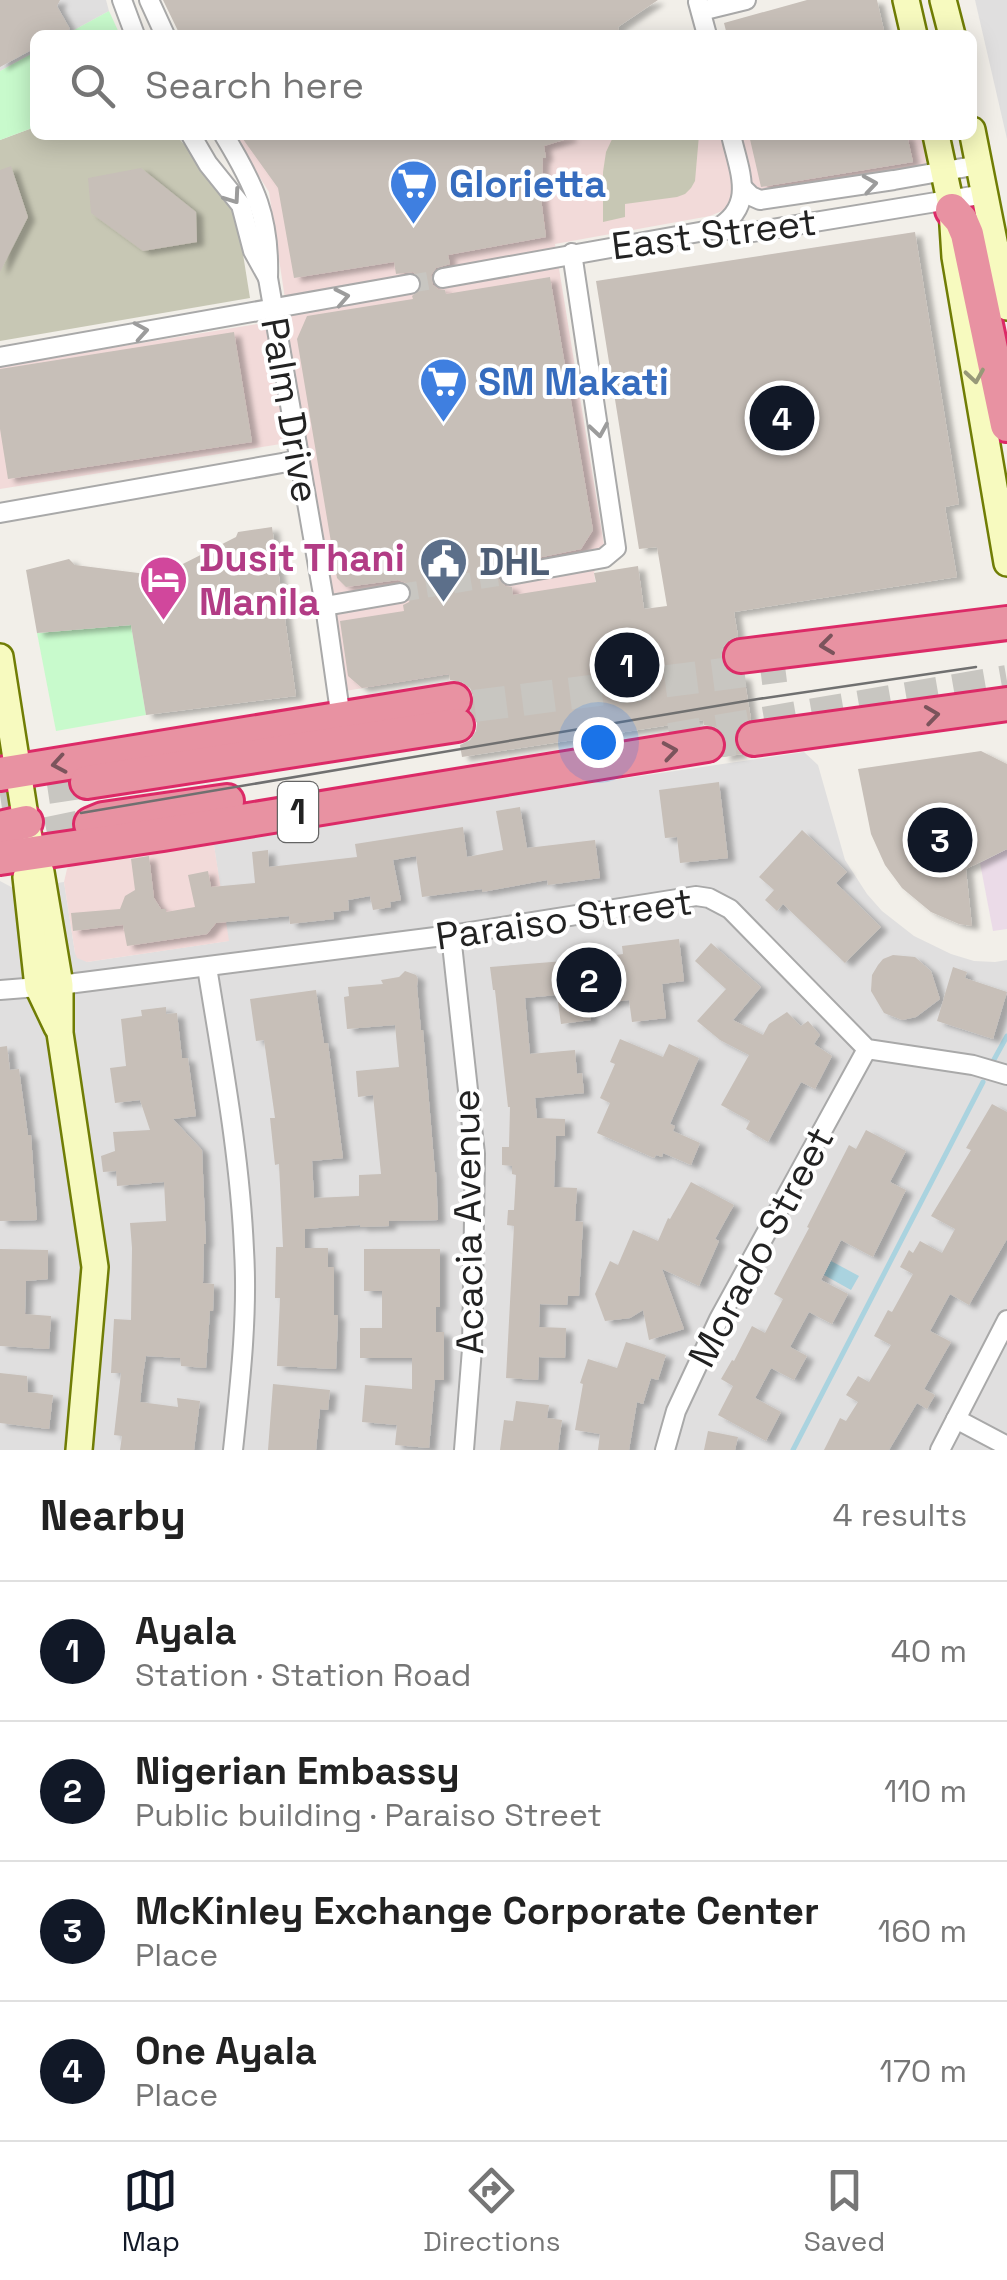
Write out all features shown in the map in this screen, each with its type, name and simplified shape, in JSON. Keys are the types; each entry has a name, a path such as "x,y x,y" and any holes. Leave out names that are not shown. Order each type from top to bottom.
{"highway":[{"path":"951,205 968,234 1007,425"},
{"path":"741,656 1007,623"},
{"path":"754,739 1007,704"},
{"name":"1","path":"9,773 342,719 455,712 87,782"},
{"name":"1","path":"15,840 564,768 707,745"},
{"path":"91,824 122,816 475,766 564,768"}],"main road":[{"path":"906,0 913,30"},
{"path":"943,0 951,30"},
{"path":"937,140 951,205 955,257 1007,563"},
{"path":"974,140 1007,307"},
{"path":"1,669 15,840 41,872 49,986 60,1033 91,1253 79,1450"}],"street":[{"path":"122,0 128,30"},
{"path":"149,0 162,30"},
{"path":"706,30 699,5 746,0"},
{"name":"Palm Drive","path":"194,140 241,205 253,250 268,278"},
{"path":"208,164 227,140"},
{"name":"Palm Drive","path":"227,140 261,208 269,248 268,278 342,719"},
{"path":"716,229 736,213 742,200 732,140"},
{"name":"East Street","path":"743,188 760,200 979,165"},
{"name":"East Street","path":"443,278 716,229 754,232 951,205 985,194"},
{"path":"510,576 604,558 616,548 572,253"},
{"path":"0,357 410,284"},
{"path":"0,513 299,460"},
{"path":"325,606 400,593"},
{"name":"Paraiso Street","path":"0,990 452,935 696,896 730,909 867,1049"},
{"name":"Acacia Avenue","path":"452,935 475,1154 472,1349 464,1450"},
{"path":"207,967 238,1164 245,1253 242,1355 233,1450"},
{"path":"867,1049 973,1065 1007,1075"},
{"name":"Morado Street","path":"665,1450 676,1411 719,1319 867,1049"},
{"path":"940,1450 1007,1320"},
{"path":"956,1420 1007,1446"}],"shaded area":[{"path":"0,0 106,0 109,11 74,30 30,30 30,55 0,71"},
{"path":"975,0 1007,0 1007,139 978,13"},
{"path":"30,129 30,140 180,140 235,204 250,298 0,341 0,140"},
{"path":"236,140 922,140 927,168 760,195 710,216 555,244 604,545 594,573 606,649 345,691 306,440 0,489 0,366 288,319 269,192"},
{"path":"612,140 699,140 695,181 685,194 625,204 625,217 603,222 606,152"},
{"path":"804,752 818,765 845,860 882,911 914,936 951,954 974,961 1007,960 1007,1450 0,1450 0,881 15,889 64,882 75,953 87,962 228,941 213,839"},
{"path":"213,839 229,941 87,962 77,958 64,882 72,863"},
{"path":"1007,849 1007,929 993,931 980,863"}],"green space":[{"path":"109,11 118,30 74,30"},
{"path":"30,55 30,129 0,140 0,71"},
{"path":"131,625 146,715 56,731 37,633"}],"water":[{"path":"831,1261 859,1276 851,1290 824,1275"}],"building":[{"path":"0,0 60,0 57,6 70,29 30,30 30,51 0,67"},
{"path":"163,0 658,0 619,30 178,30"},
{"path":"807,0 877,0 884,30 726,30 724,23"},
{"path":"244,140 564,140 544,146 541,198 546,237 448,255 450,264 436,268 431,275 433,285 446,294 550,277 593,530 581,549 503,565 498,578 512,587 513,595 596,582 594,573 638,566 644,609 667,606 657,547 639,549 596,281 915,232 959,504 945,507 957,577 734,612 738,636 723,647 721,657 726,669 744,676 751,719 741,724 734,741 742,754 722,757 727,743 723,733 704,725 703,720 462,757 460,745 470,740 477,723 470,711 473,696 462,682 450,680 449,674 362,688 348,676 340,621 404,611 403,605 409,602 412,592 409,584 398,580 346,587 337,578 297,339 307,316 413,299 422,281 413,272 396,274 394,262 294,278 278,188"},
{"path":"750,140 908,140 913,162 761,187"},
{"path":"11,166 28,217 0,272 0,170"},
{"path":"141,168 196,212 197,242 143,251 91,213 88,178"},
{"path":"234,332 252,442 8,479 0,429 0,369"},
{"path":"272,527 296,696 146,715 131,625 37,633 26,570 69,559 75,565 154,575 236,537 238,532"},
{"path":"981,751 1007,764 1007,849 966,869 972,926 931,912 902,888 885,865 871,834 858,769"},
{"path":"719,782 728,858 680,863 677,837 665,838 659,790"},
{"path":"520,807 527,848 595,840 600,878 548,885 547,880 482,892 422,897 416,856 393,860 401,900 390,902 391,907 373,910 370,896 348,900 349,910 333,912 334,919 290,924 289,916 216,923 207,934 127,946 123,925 73,931 71,913 120,909 125,896 135,890 131,859 149,856 154,898 166,912 195,907 188,875 208,871 211,887 255,883 252,852 268,850 269,867 357,857 355,844 463,827 467,857 503,850 496,811"},
{"path":"802,830 847,872 836,883 881,927 845,963 783,904 777,911 765,900 774,890 759,877"},
{"path":"679,939 684,981 662,984 666,1018 632,1022 629,1000 589,1005 591,1020 561,1024 557,995 525,998 530,1054 575,1050 577,1074 582,1073 584,1093 535,1098 537,1118 565,1119 565,1136 556,1136 554,1187 577,1188 575,1221 583,1222 579,1296 568,1296 567,1305 540,1304 539,1327 566,1328 565,1358 539,1357 538,1380 506,1378 514,1226 507,1225 508,1210 514,1210 516,1175 512,1174 512,1166 502,1165 502,1147 509,1147 510,1107 490,967 577,960 576,952 596,949 597,958 623,954 622,946"},
{"path":"711,943 761,987 733,1020 763,1035 769,1024 787,1012 801,1026 808,1021 820,1035 814,1044 832,1056 815,1089 801,1082 768,1142 746,1129 750,1121 721,1105 749,1055 720,1040 697,1021 726,989 695,961"},
{"path":"893,955 915,957 931,971 940,999 916,1017 902,1020 884,1013 871,991 872,975 878,965"},
{"path":"953,967 967,972 965,978 1007,992 993,1039 937,1021"},
{"path":"405,971 418,979 438,1220 305,1229 305,1248 328,1248 328,1267 334,1267 334,1315 338,1315 336,1369 277,1366 280,1298 275,1298 276,1247 283,1247 279,1164 275,1165 270,1118 275,1118 264,1040 256,1041 250,999 316,990 324,1043 328,1043 343,1158 312,1161 314,1198 359,1196 359,1175 381,1174 373,1095 358,1097 356,1071 399,1067 395,1025 347,1029 344,997 349,996 348,987 383,984 381,980 399,977"},
{"path":"166,1007 166,1014 177,1013 182,1058 188,1058 196,1116 173,1119 202,1150 206,1244 203,1283 214,1284 213,1311 206,1368 181,1366 180,1358 146,1356 143,1375 140,1402 178,1407 177,1398 200,1401 194,1450 120,1450 122,1436 114,1435 121,1373 111,1373 114,1319 131,1320 130,1223 166,1221 164,1182 117,1186 116,1171 103,1172 101,1156 115,1151 113,1132 150,1130 140,1100 115,1103 110,1068 126,1066 121,1019 142,1016 141,1010"},
{"path":"620,1039 663,1057 669,1044 699,1058 670,1124 675,1126 673,1131 700,1143 691,1165 663,1153 662,1157 654,1158 597,1133 610,1103 600,1098 615,1064 610,1062"},
{"path":"7,1046 10,1070 19,1069 31,1135 37,1220 0,1221 0,1047"},
{"path":"992,1104 1007,1112 1007,1239 969,1305 950,1294 930,1331 951,1342 924,1389 935,1395 927,1409 917,1403 889,1450 824,1450 840,1418 846,1421 858,1402 846,1395 858,1376 869,1382 891,1345 874,1336 913,1274 900,1267 909,1250 913,1253 920,1241 942,1253 955,1229 931,1216 971,1150 966,1148"},
{"path":"866,1130 906,1151 890,1182 906,1190 873,1257 841,1240 821,1280 848,1294 832,1324 809,1312 790,1347 807,1356 794,1380 771,1368 755,1398 781,1412 766,1441 718,1415 733,1386 721,1379 752,1326 765,1333 783,1299 774,1294 807,1227 849,1145 856,1149"},
{"path":"691,1182 734,1205 715,1239 719,1241 699,1286 662,1269 684,1329 649,1340 643,1310 630,1318 605,1321 595,1294 610,1261 618,1265 633,1230 658,1241"},
{"path":"0,1249 48,1250 48,1279 26,1281 25,1314 51,1316 49,1349 0,1346"},
{"path":"364,1249 440,1249 436,1332 444,1332 444,1380 435,1380 429,1448 395,1445 397,1425 362,1422 365,1385 412,1389 412,1358 360,1358 360,1328 382,1328 382,1291 364,1291"},
{"path":"626,1342 666,1355 658,1380 651,1378 643,1404 637,1402 629,1450 598,1450 600,1434 575,1430 583,1384 580,1383 588,1359 617,1368"},
{"path":"0,1373 27,1376 28,1392 53,1395 49,1429 0,1423"},
{"path":"273,1384 330,1390 328,1410 320,1409 316,1450 268,1450"},
{"path":"516,1401 549,1405 547,1418 562,1420 558,1450 500,1450 504,1420 513,1421"},
{"path":"708,1431 738,1437 735,1450 704,1450"}],"waterway":[{"path":"991,1065 1007,1036"},
{"path":"793,1450 983,1082"}],"tunnel":[{"path":"410,284 443,278"},
{"path":"400,593 510,575"},
{"path":"427,712 785,666"},
{"path":"670,739 1007,681"},
{"path":"707,745 754,739"},
{"path":"0,795 87,782"},
{"path":"0,843 91,824"}],"tram line":[{"path":"81,813 758,699 976,667"}],"place":[{"name":"Glorietta","path":"414,226"},
{"name":"One Ayala","path":"782,418"},
{"name":"SM Makati","path":"443,424"},
{"name":"DHL","path":"444,604"},
{"name":"Dusit Thani Manila","path":"164,622"},
{"name":"Ayala","path":"627,665"},
{"name":"McKinley Exchange Corporate Center","path":"940,840"},
{"name":"Nigerian Embassy","path":"589,980"}]}
